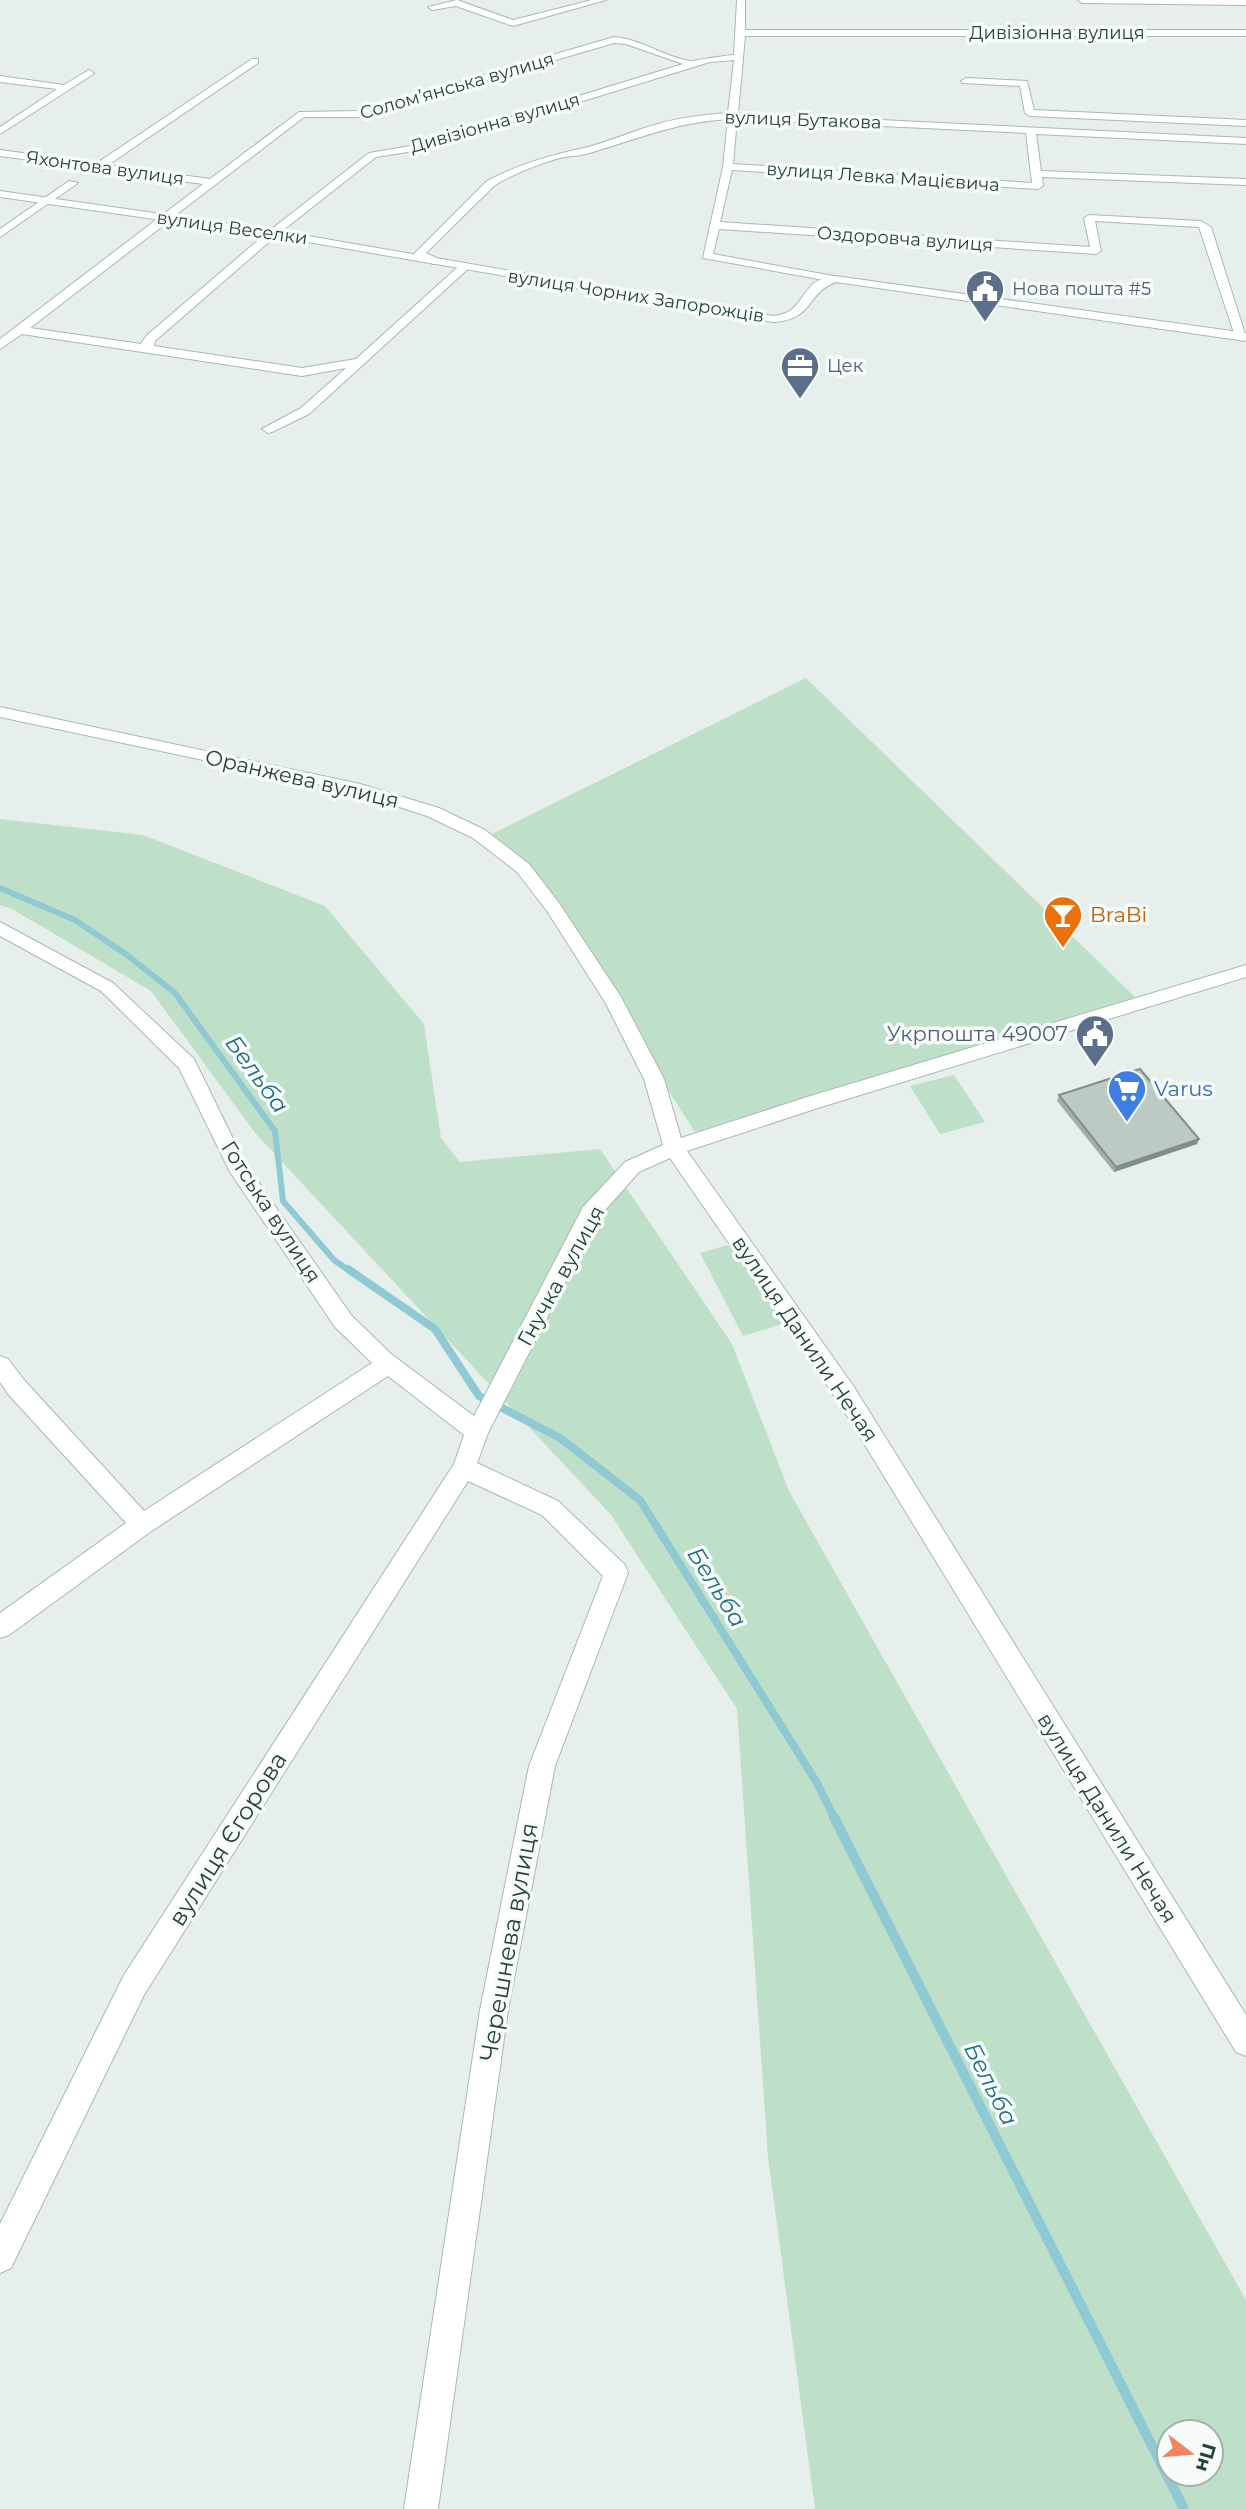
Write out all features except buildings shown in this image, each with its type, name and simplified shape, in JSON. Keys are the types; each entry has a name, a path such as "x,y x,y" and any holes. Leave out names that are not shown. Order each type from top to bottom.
{"street":[{"path":"432,7 457,3 513,23 602,0"},
{"path":"741,0 741,33 728,167 707,256 835,279 1243,337"},
{"path":"1082,0 1246,2"},
{"path":"1223,1 1228,13"},
{"path":"1233,23 1242,33"},
{"name":"Дивізіонна вулиця","path":"741,33 1242,33"},
{"name":"Соломʼянська вулиця","path":"167,218 211,181 302,114 361,114 614,40 626,41 693,65"},
{"name":"Дивізіонна вулиця","path":"149,349 147,344 150,339 273,233 379,152 422,147 693,65 722,57 739,57"},
{"path":"100,166 255,61"},
{"path":"0,131 89,73"},
{"path":"0,79 67,88"},
{"path":"966,81 1024,83 1030,113 1246,123"},
{"name":"вулиця Бутакова","path":"437,262 419,254 491,183 559,155 582,152 691,119 733,116 1031,133 1246,141"},
{"path":"0,122 12,123"},
{"path":"1031,133 1037,174 1246,182"},
{"name":"Яхонтова вулиця","path":"0,153 211,181"},
{"name":"вулиця Левка Мацієвича","path":"728,167 1038,186 1037,174"},
{"path":"0,234 73,183"},
{"name":"вулиця Веселки","path":"0,194 273,233 463,268"},
{"path":"0,345 167,218"},
{"name":"Оздоровча вулиця","path":"714,225 1096,251 1089,218 1206,225 1243,337"},
{"path":"268,429 305,411 463,268"},
{"name":"вулиця Чорних Запорожців","path":"463,268 773,319 795,316 803,310 818,285 835,279"},
{"path":"20,330 302,372 363,361"},
{"name":"Оранжева вулиця","path":"0,712 355,787 433,812 479,834 523,868 553,907 614,1000 654,1079 674,1148"},
{"name":"Готська вулиця","path":"0,928 107,986 187,1064 237,1167 343,1321 389,1364 481,1425"},
{"path":"674,1148 814,1102 1246,971"},
{"name":"Гнучка вулиця","path":"481,1425 590,1213 632,1167 674,1148"},
{"name":"вулиця Данили Нечая","path":"674,1148 846,1394 1246,2042"},
{"path":"0,1627 142,1525 389,1364"},
{"path":"0,1365 16,1387 142,1525"},
{"name":"вулиця Єгорова","path":"0,2257 134,1985 464,1468 481,1425"},
{"name":"Черешнева вулиця","path":"421,2509 494,2010 541,1766 616,1573 550,1508 464,1468"}],"green space":[{"path":"806,678 1135,997 695,1132 548,901 484,838"},
{"path":"0,819 143,835 325,906 424,1024 441,1138 460,1162 600,1149 732,1344 789,1491 1246,2300 1246,2509 815,2509 768,2157 737,1709 611,1515 256,1134 151,991 12,909 0,905"},
{"path":"954,1075 985,1122 940,1134 910,1086"},
{"path":"738,1242 782,1324 743,1336 700,1253"}],"waterway":[{"name":"Бельба","path":"0,888 75,920 127,955 175,993 275,1131 283,1201 334,1260 350,1271"},
{"name":"Бельба","path":"348,1269 435,1329 479,1396 560,1438 640,1500 817,1783 834,1817"},
{"name":"Бельба","path":"834,1817 1184,2509"}],"place":[{"name":"Нова пошта #5","path":"985,323"},
{"name":"Цек","path":"800,400"},
{"name":"BraBi","path":"1063,949"},
{"name":"Укрпошта 49007","path":"1095,1068"},
{"name":"Varus","path":"1127,1123"}]}
